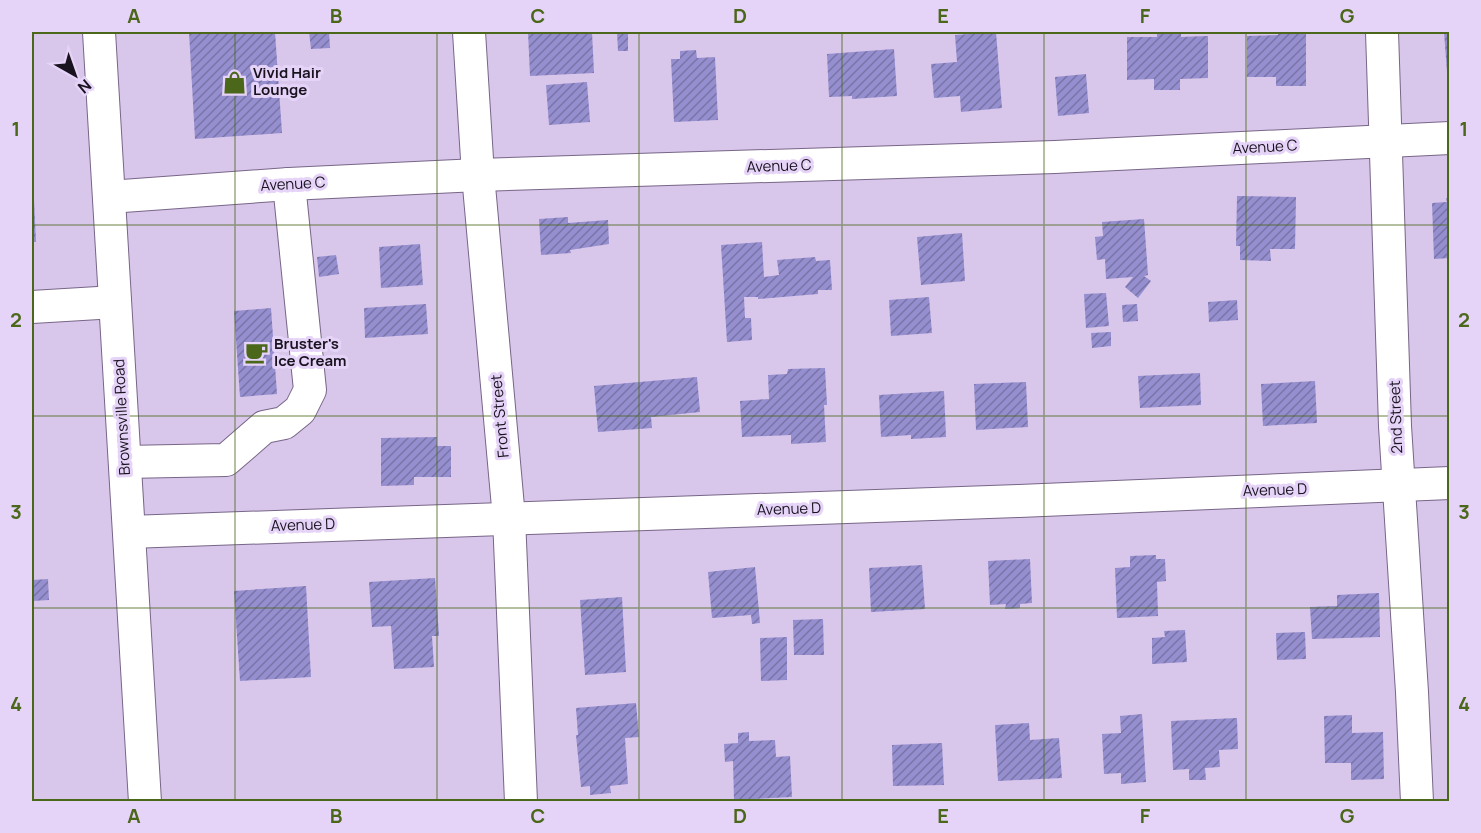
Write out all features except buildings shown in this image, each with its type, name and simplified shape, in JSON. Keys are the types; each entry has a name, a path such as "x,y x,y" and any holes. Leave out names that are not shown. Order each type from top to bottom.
{"street":[{"name":"Brownsville Road","path":"99,32 145,801"},
{"name":"Front Street","path":"470,32 478,175 509,518 521,801"},
{"name":"2nd Street","path":"1382,32 1395,426 1417,801"},
{"name":"Avenue C","path":"109,197 290,184 478,175 1043,158 1449,138"},
{"path":"125,462 226,460 264,427 284,423 300,410 310,390 290,184"},
{"path":"32,307 115,302"},
{"name":"Avenue D","path":"129,532 1449,483"}],"place":[{"name":"Vivid Hair Lounge","path":"235,82"},
{"name":"Bruster's Ice Cream","path":"256,353"}]}
